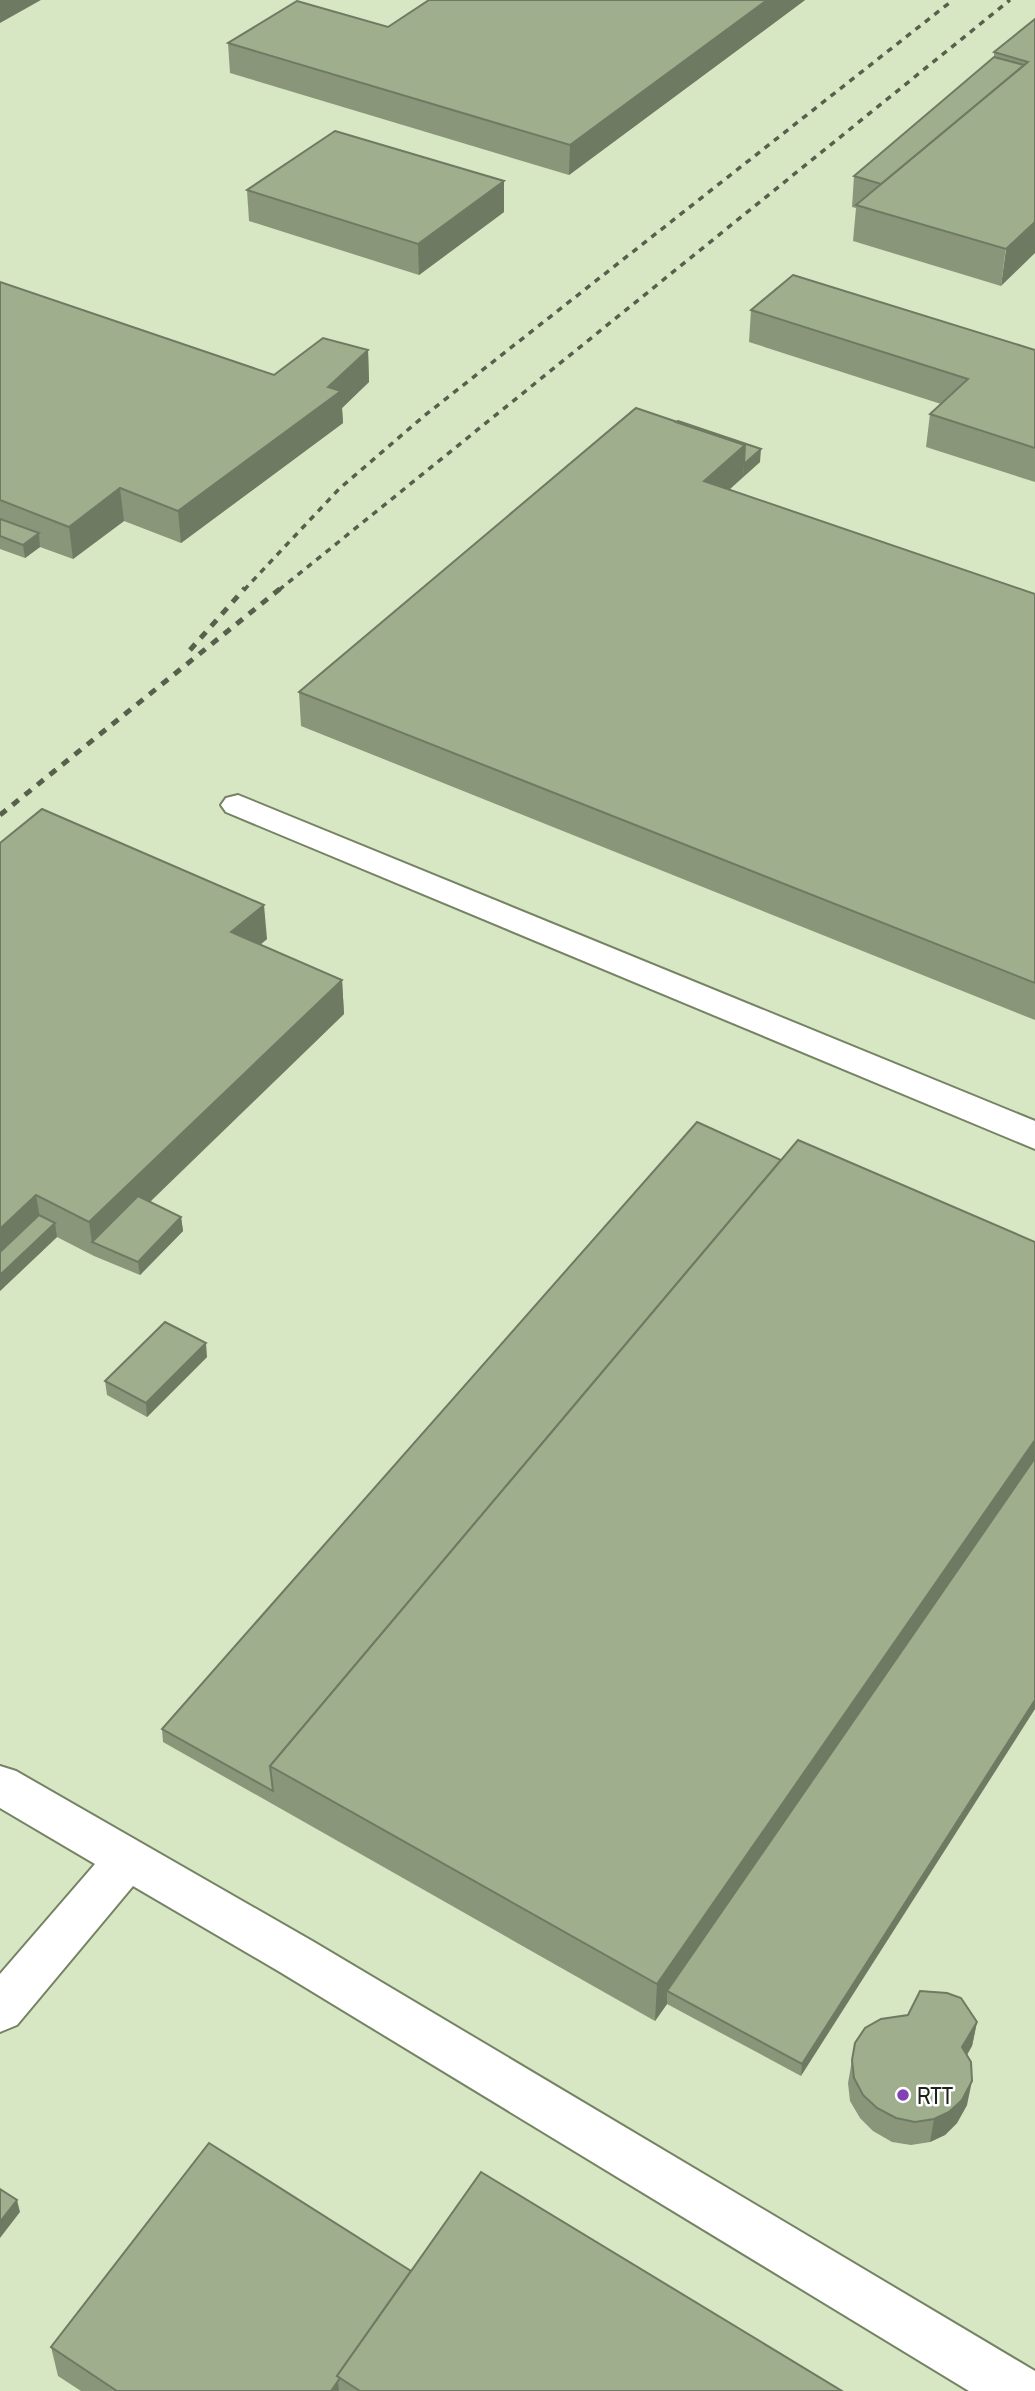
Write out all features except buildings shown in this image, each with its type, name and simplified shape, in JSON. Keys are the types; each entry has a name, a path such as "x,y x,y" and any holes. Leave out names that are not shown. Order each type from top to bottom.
{"lane":[{"path":"239,805 1035,1136"},
{"path":"0,1785 297,1956 1019,2391"},
{"path":"0,2010 128,1858"}],"railway":[{"path":"244,590 339,489 424,416 953,0"},
{"path":"279,590 1010,0"},
{"path":"190,650 245,588"},
{"path":"0,815 281,588"}],"place":[{"name":"RTT","path":"903,2095"}]}
